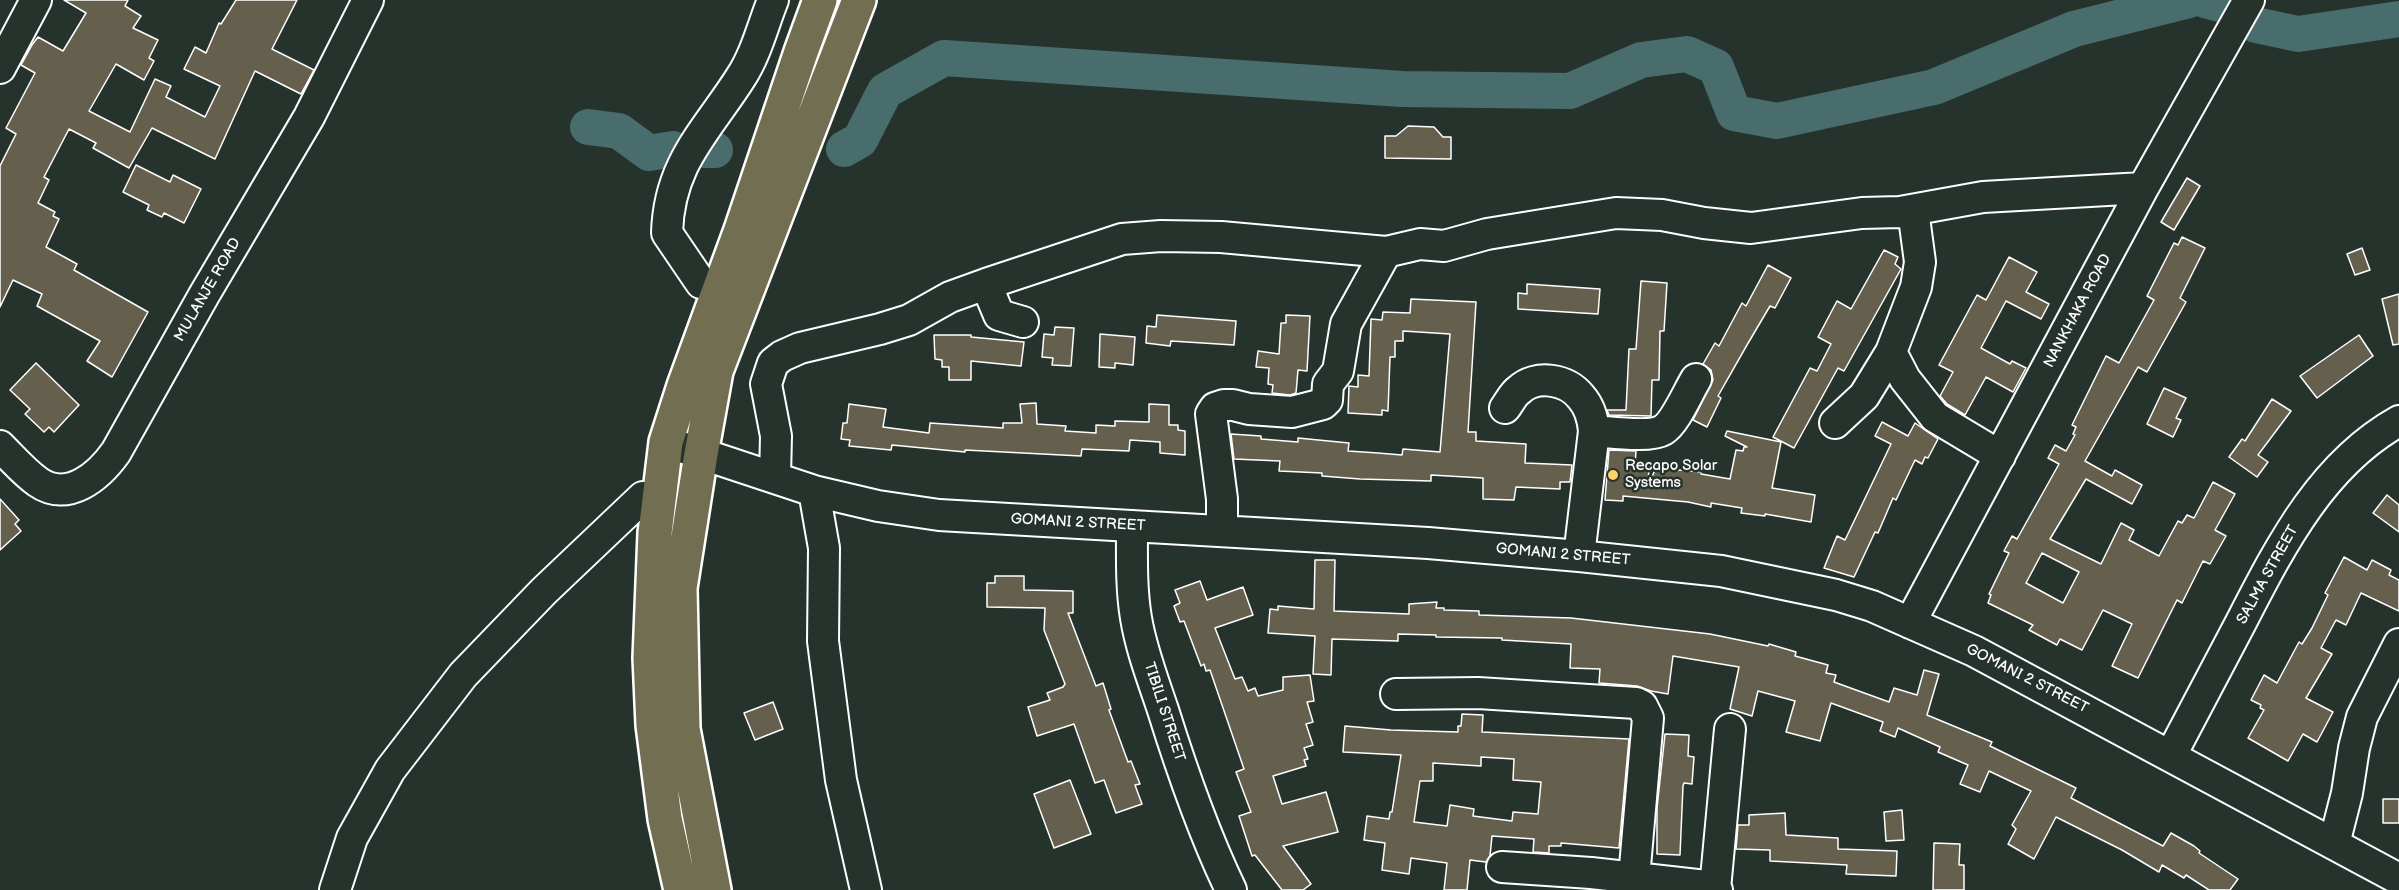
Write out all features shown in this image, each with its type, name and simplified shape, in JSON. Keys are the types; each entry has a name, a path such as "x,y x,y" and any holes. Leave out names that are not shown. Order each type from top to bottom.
{"main road":[{"path":"665,819 653,725 650,658 655,533 666,442 820,0"},
{"path":"710,874 683,729 682,694 681,588 701,454 716,371 809,124 859,0"},
{"path":"681,890 638,679 635,609 643,496 666,380 701,283 801,52"}],"street":[{"path":"0,68 36,0"},
{"name":"MULANJE ROAD","path":"0,446 38,482 61,489 79,486 105,467 116,452 309,117 368,0"},
{"path":"701,283 667,233 672,191 695,142 745,70 773,0"},
{"name":"NANKHAKA ROAD","path":"1910,623 2144,188 2249,0"},
{"path":"775,477 776,436 766,384 773,363 782,356 800,348 909,320 950,297 1122,239 1161,236 1221,237 1386,252 1420,244 1444,246 1486,234 1616,213 1662,215 1704,224 1751,228 1862,213 1912,210 1983,197 2144,188"},
{"path":"1835,423 1864,396 1891,352 1917,279 1920,262 1912,210"},
{"path":"1222,530 1222,499 1211,414 1215,408 1224,405 1292,412 1323,404 1327,400 1328,384 1338,371 1346,324 1386,252"},
{"path":"986,284 999,315 1023,322"},
{"path":"1891,352 1905,379 1935,417 2000,456"},
{"path":"1594,431 1654,434 1664,430 1672,421 1696,379"},
{"path":"1505,408 1519,389 1539,380 1564,383 1581,396 1592,418 1594,431 1579,556"},
{"name":"SALMA STREET","path":"2171,755 2283,541 2337,471 2362,447 2399,421"},
{"name":"GOMANI 2 STREET","path":"666,442 814,491 878,506 939,515 1428,543 1579,556 1722,572 1796,585 1872,606 1974,651 2334,844 2382,879"},
{"path":"814,491 824,548 823,641 841,780 866,890"},
{"path":"335,890 352,838 390,770 463,675 544,591 643,496"},
{"name":"TIBILI STREET","path":"1132,526 1136,619 1145,657 1179,760 1208,838 1231,890"},
{"path":"2334,844 2362,717 2399,644"},
{"path":"1395,694 1478,693 1636,703 1642,706 1648,718 1634,878"},
{"path":"1502,867 1591,873 1716,889 1730,729"}],"building":[{"path":"64,0 128,0 125,6 141,16 133,28 158,40 149,58 154,61 144,80 116,64 89,111 130,132 155,79 171,86 166,97 205,117 220,86 184,69 195,47 206,53 219,23 221,24 236,0 297,0 272,49 314,70 301,94 255,71 215,159 152,128 129,168 93,148 96,143 69,129 44,177 49,180 38,203 55,212 53,216 59,219 46,247 77,264 74,270 148,312 112,377 87,361 100,341 37,306 42,294 13,280 0,307 0,166 16,134 6,128 35,73 21,65 32,45 38,37 63,51 86,13"},
{"path":"1408,126 1434,127 1443,137 1451,137 1451,159 1385,158 1385,136 1396,136"},
{"path":"136,165 170,182 173,175 201,189 184,223 164,213 162,217 147,210 149,205 123,192"},
{"path":"2187,178 2200,186 2174,230 2161,222"},
{"path":"2182,237 2205,248 2180,298 2186,302 2147,372 2138,367 2085,461 2112,476 2115,470 2142,485 2132,504 2086,479 2050,539 2101,564 2121,523 2134,530 2129,540 2159,556 2178,521 2182,523 2187,515 2194,518 2213,482 2235,494 2215,530 2226,536 2210,564 2203,561 2182,603 2177,600 2138,678 2112,666 2132,624 2103,610 2082,650 2060,639 2057,645 2029,630 2033,625 1988,603 1991,595 1989,594 2009,553 2004,551 2012,536 2017,539 2059,464 2048,458 2055,445 2066,451 2075,435 2073,434 2076,427 2072,425 2106,356 2119,363 2154,300 2147,296 2174,243 2178,245","holes":["2042,553 2079,572 2063,603 2026,583"]},
{"path":"2362,248 2370,270 2355,275 2347,254"},
{"path":"1884,250 1898,257 1895,264 1901,269 1844,371 1838,368 1794,448 1773,437 1810,368 1817,371 1831,344 1818,337 1837,301 1851,309"},
{"path":"2009,257 2037,272 2026,292 2049,304 2041,319 2006,301 1981,348 2010,364 2012,361 2026,368 2013,392 1986,377 1965,415 1947,404 1940,396 1953,372 1939,365 1977,295 1986,300"},
{"path":"1768,265 1791,278 1775,308 1770,306 1718,396 1721,398 1707,427 1693,420 1713,380 1711,370 1703,364 1715,343 1719,346 1742,303 1746,306"},
{"path":"1641,281 1667,283 1664,331 1660,331 1659,380 1652,380 1651,416 1609,415 1607,410 1626,410 1629,349 1636,349"},
{"path":"1527,284 1600,289 1598,314 1518,309 1518,293 1527,294"},
{"path":"2399,294 2399,344 2393,345 2382,299"},
{"path":"1411,299 1476,302 1468,432 1476,432 1476,441 1526,444 1525,463 1572,465 1570,482 1560,482 1560,489 1516,487 1514,500 1483,499 1483,478 1431,475 1431,481 1360,479 1322,476 1322,473 1279,471 1280,461 1234,459 1231,434 1298,442 1298,438 1349,443 1348,451 1402,455 1403,449 1440,452 1450,334 1403,331 1403,341 1395,341 1395,357 1390,357 1388,411 1382,410 1382,415 1348,413 1349,386 1358,387 1358,375 1369,376 1371,319 1382,320 1383,312 1410,313"},
{"path":"1157,315 1236,321 1234,345 1171,341 1170,346 1146,343 1147,326 1156,327"},
{"path":"1286,315 1310,316 1307,371 1298,370 1296,393 1290,395 1272,393 1273,385 1268,384 1269,368 1256,367 1258,351 1279,354 1281,323 1286,323"},
{"path":"1055,327 1074,328 1071,366 1052,365 1053,358 1042,357 1044,334 1054,335"},
{"path":"1100,334 1135,337 1133,365 1115,363 1115,368 1099,367"},
{"path":"934,335 971,335 971,337 1024,342 1021,366 971,361 971,380 949,380 949,367 942,367 942,360 935,359"},
{"path":"2359,335 2373,356 2317,398 2300,376"},
{"path":"36,363 79,405 54,432 49,427 44,432 25,414 30,409 10,390"},
{"path":"2164,388 2186,398 2176,418 2181,420 2173,437 2147,424"},
{"path":"2272,399 2291,411 2258,455 2268,462 2257,477 2229,457 2242,439 2245,441"},
{"path":"1036,403 1037,424 1066,426 1065,431 1096,433 1096,425 1115,426 1115,421 1149,422 1149,404 1169,405 1169,425 1178,425 1178,430 1185,431 1185,455 1160,453 1160,442 1130,440 1129,451 1082,449 1081,456 965,450 965,452 892,445 891,450 849,446 850,440 841,439 843,423 847,423 849,404 886,409 883,427 929,433 930,423 1003,428 1003,423 1022,423 1020,404"},
{"path":"1882,422 1908,436 1915,423 1938,439 1928,458 1925,457 1922,464 1915,460 1896,500 1893,498 1878,533 1875,532 1854,577 1824,568 1837,536 1845,540 1891,444 1875,436"},
{"path":"1727,431 1781,442 1772,488 1815,495 1811,522 1765,514 1765,516 1741,513 1742,508 1711,503 1711,507 1688,502 1623,496 1623,501 1605,500 1609,450 1636,451 1635,466 1649,467 1648,485 1656,468 1701,472 1701,474 1730,479 1736,450 1743,451 1744,447 1747,447 1725,436"},
{"path":"2387,495 2399,505 2399,532 2373,513"},
{"path":"0,499 19,520 15,524 21,531 0,550"},
{"path":"2344,557 2367,570 2372,560 2391,570 2389,575 2399,580 2399,611 2361,593 2346,625 2336,620 2321,648 2332,654 2306,698 2333,712 2317,742 2303,734 2288,761 2248,738 2264,710 2260,708 2261,705 2251,700 2264,675 2277,683 2299,642 2302,644 2312,628 2328,595 2325,593"},
{"path":"1315,560 1335,560 1334,611 1409,614 1409,604 1437,602 1436,608 1479,611 1479,615 1571,618 1710,634 1768,646 1769,644 1796,652 1795,656 1828,665 1826,673 1836,675 1834,682 1889,702 1894,688 1917,695 1924,670 1939,674 1927,715 1992,742 1990,746 2076,788 2071,798 2163,846 2171,833 2194,846 2200,851 2199,853 2238,879 2230,890 2209,890 2186,875 2184,878 2162,865 2159,872 2122,850 2056,817 2034,859 2008,844 2016,829 2012,825 2031,791 1989,771 1980,792 1960,784 1968,765 1938,752 1940,747 1898,728 1895,737 1880,731 1883,722 1831,703 1820,741 1786,732 1795,701 1758,691 1752,716 1730,709 1739,667 1673,656 1668,694 1637,686 1599,683 1600,669 1570,668 1571,644 1502,640 1502,638 1398,634 1398,641 1332,639 1331,675 1313,674 1315,636 1268,633 1270,609 1278,610 1278,606 1314,609"},
{"path":"995,576 1024,576 1024,590 1073,591 1073,613 1068,613 1096,686 1103,683 1111,709 1109,710 1128,762 1131,761 1140,784 1135,785 1142,804 1116,813 1104,780 1095,783 1074,724 1037,736 1028,707 1050,700 1047,693 1065,684 1044,630 1045,608 987,607 987,583 995,583"},
{"path":"1200,581 1207,600 1243,587 1253,615 1215,628 1235,679 1242,677 1248,691 1255,688 1258,696 1283,690 1283,677 1310,675 1314,701 1307,702 1313,722 1306,724 1313,745 1304,748 1308,759 1304,760 1306,766 1273,776 1282,804 1326,792 1338,832 1283,846 1311,884 1303,890 1282,890 1255,855 1252,856 1239,816 1251,812 1236,772 1244,769 1210,670 1206,671 1204,664 1201,666 1184,621 1180,622 1174,606 1180,603 1175,590"},
{"path":"773,702 783,729 755,740 744,713"},
{"path":"1462,714 1483,715 1482,732 1629,739 1619,848 1561,843 1561,846 1549,846 1549,853 1533,852 1534,839 1492,836 1490,856 1486,862 1470,860 1467,890 1444,890 1447,863 1411,858 1409,874 1382,870 1385,843 1364,840 1367,816 1389,819 1401,755 1343,752 1345,726 1458,732 1458,726 1461,726","holes":["1481,757 1514,759 1513,780 1541,782 1538,814 1513,812 1512,821 1473,816 1474,809 1450,805 1447,826 1414,822 1420,781 1433,781 1433,763 1481,766"]},
{"path":"1665,734 1689,735 1688,756 1694,757 1692,784 1684,783 1683,786 1680,855 1657,854 1657,808"},
{"path":"1070,780 1091,834 1054,848 1034,794"},
{"path":"2383,799 2399,799 2399,823 2383,823"},
{"path":"1902,810 1904,840 1886,841 1884,812"},
{"path":"1785,813 1786,835 1838,838 1838,849 1897,851 1896,876 1846,874 1847,865 1770,861 1770,850 1736,849 1738,825 1749,825 1749,815"},
{"path":"1934,843 1960,844 1959,865 1964,865 1964,890 1933,890"}],"waterway":[{"path":"844,149 860,140 885,91 944,58 1402,89 1570,91 1641,60 1687,54 1716,67 1734,113 1777,121 1934,87 2074,29 2189,0"},
{"path":"2205,0 2228,6"},
{"path":"2256,25 2298,34 2399,19"},
{"path":"588,127 619,131 649,153 673,149"},
{"path":"704,150 715,150"}],"place":[{"name":"Recapo Solar Systems","path":"1613,475"}]}
